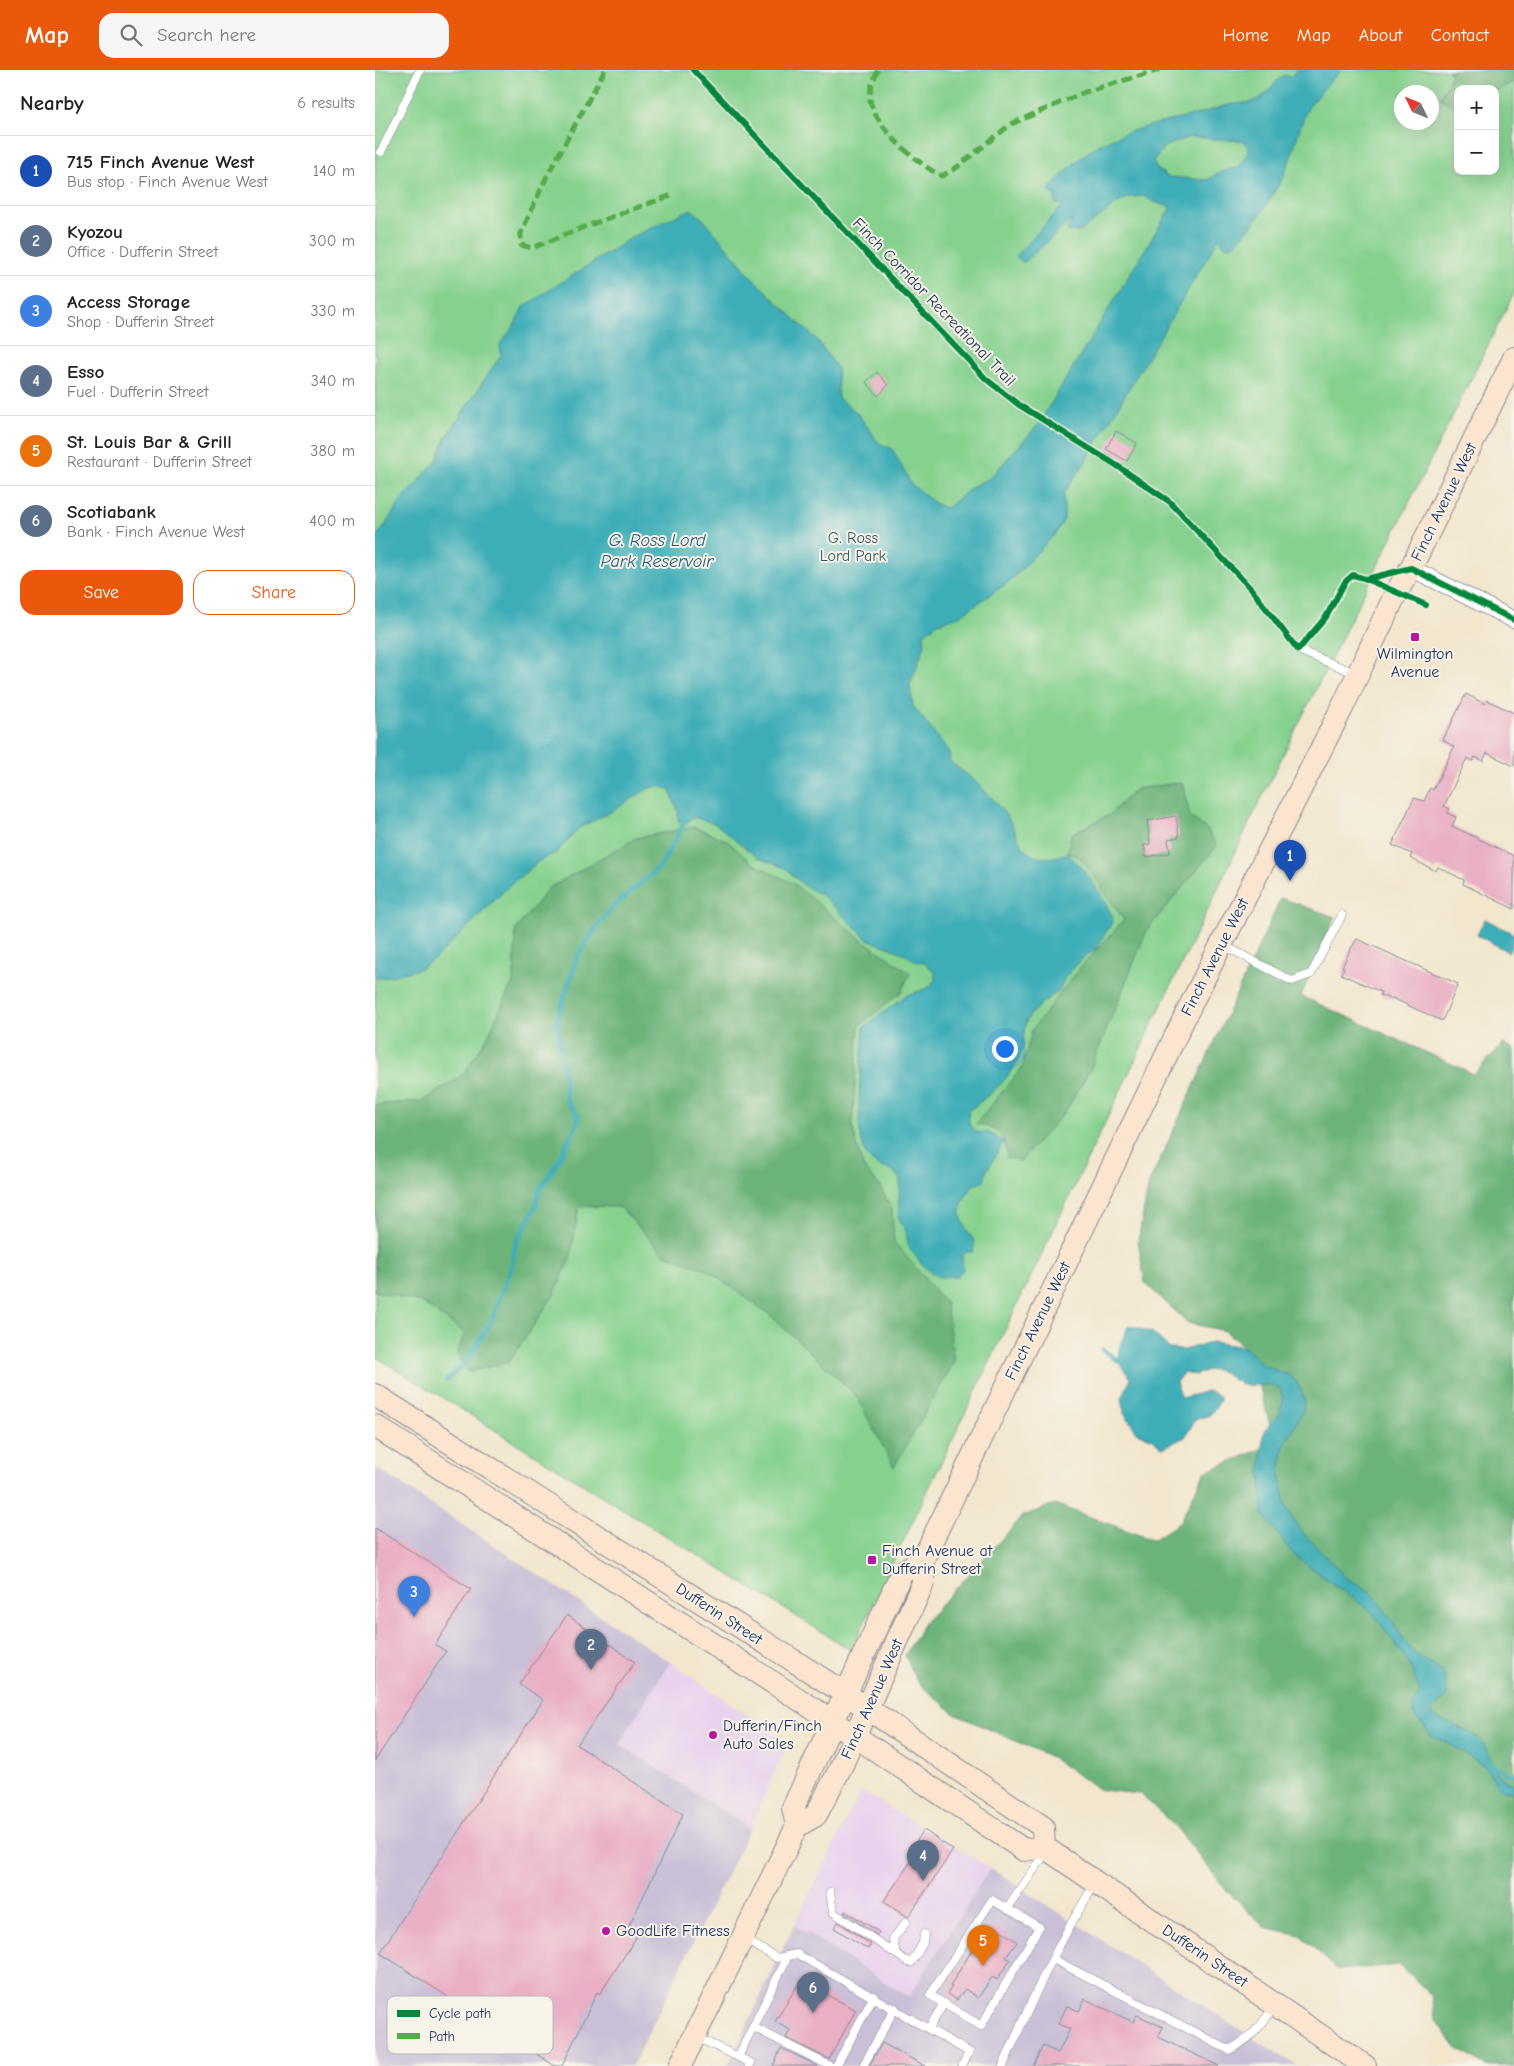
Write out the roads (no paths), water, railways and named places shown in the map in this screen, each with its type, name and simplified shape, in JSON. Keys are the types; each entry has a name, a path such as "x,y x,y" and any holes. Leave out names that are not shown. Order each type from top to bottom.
{"main road":[{"name":"Finch Avenue West","path":"679,2066 797,1826 816,1815 856,1737 923,1583 923,1559 1221,944 1359,675 1396,593 1411,568 1514,358"},
{"name":"Dufferin Street","path":"375,1395 846,1694 1043,1827 1046,1848"},
{"name":"Dufferin Street","path":"375,1426 834,1722 1024,1850 1046,1848 1365,2066"},
{"name":"Finch Avenue West","path":"797,1826 793,1808 902,1572 923,1559"}],"street":[{"path":"1411,568 1514,620"}],"lane":[{"path":"381,152 420,70"},
{"name":"Finch Corridor Recreational Trail","path":"693,70 986,379 1005,396 1143,483 1169,502 1252,590 1299,650 1359,675"},
{"path":"1221,944 1292,981 1311,974 1342,915"},
{"path":"1007,1909 1046,1848"},
{"path":"1003,2066 1022,2022 1076,1914 1096,1882"},
{"path":"829,1892 833,1912 908,1962 912,1962 923,1943 925,1934"},
{"path":"992,1900 1007,1909 1039,1927 981,2026 930,1995 992,1900"},
{"path":"896,1954 893,1939 906,1922"},
{"path":"742,1938 777,1958 797,1954 895,2008 969,2052 962,2066"},
{"path":"738,2058 789,1956"},
{"path":"1053,1960 1229,2050 1246,2041 1276,2005"},
{"path":"836,2066 874,1996"},
{"path":"929,2028 944,2003"},
{"path":"863,2066 895,2008"},
{"path":"753,2027 830,2066"},
{"path":"694,2036 751,2063 749,2066"}],"water":[{"name":"G. Ross Lord Park Reservoir","path":"1298,70 1341,70 1306,112 1286,170 1277,189 1261,213 1244,235 1229,247 1224,245 1219,238 1082,467 1064,493 1064,519 1056,533 1009,582 959,616 938,623 924,634 925,644 910,685 913,706 949,752 950,762 989,794 1002,809 1026,851 1044,858 1067,854 1082,867 1102,896 1112,915 1112,923 1095,950 1086,955 1065,977 1059,992 1041,1004 1029,1016 1021,1054 1011,1071 991,1093 968,1111 969,1124 976,1132 990,1133 1004,1142 986,1172 984,1182 974,1184 961,1207 962,1219 975,1242 973,1252 966,1252 962,1256 963,1270 957,1276 938,1277 923,1266 908,1245 906,1231 898,1217 900,1179 891,1169 879,1166 868,1158 864,1150 859,1124 859,1090 864,1027 907,995 928,988 935,980 935,972 925,963 916,961 903,953 867,939 824,897 802,884 785,868 758,858 716,824 694,817 683,825 678,820 678,812 670,789 658,786 647,789 616,809 579,828 556,853 542,859 512,883 436,958 419,969 375,978 375,538 383,529 400,501 437,461 445,439 501,355 500,344 513,328 523,307 634,236 691,209 703,219 755,281 818,341 837,368 838,398 857,413 879,443 892,449 912,485 936,504 946,508 978,483 989,479 1038,425 1171,207 1143,196 1130,197 1116,204 1080,232 1067,231 1073,219 1023,263 1016,256 1063,205 1055,203 1056,198 1049,190 1051,186 1073,164 1103,143 1136,130 1229,105 1256,100 1263,96 1281,77 1285,75 1290,77","holes":["1190,137 1242,141 1248,146 1247,156 1239,167 1221,172 1207,180 1168,177 1156,168 1153,161 1165,146"]},
{"path":"1485,919 1514,934 1514,941 1508,952 1477,935"},
{"path":"1129,1325 1153,1333 1170,1349 1183,1350 1212,1342 1245,1347 1263,1365 1289,1375 1297,1382 1305,1400 1302,1413 1284,1446 1280,1472 1286,1507 1299,1529 1346,1578 1370,1591 1394,1623 1407,1645 1417,1656 1443,1671 1448,1693 1444,1700 1432,1709 1432,1716 1477,1737 1484,1746 1497,1772 1507,1782 1514,1784 1514,1793 1500,1789 1485,1766 1444,1741 1430,1736 1424,1725 1416,1719 1413,1707 1420,1693 1409,1663 1372,1612 1295,1556 1263,1515 1261,1469 1263,1436 1267,1427 1279,1415 1283,1400 1281,1390 1268,1385 1239,1383 1223,1373 1213,1370 1196,1375 1184,1372 1176,1382 1182,1398 1208,1391 1220,1396 1220,1401 1210,1415 1195,1420 1185,1437 1162,1448 1153,1439 1137,1432 1124,1413 1122,1398 1131,1378 1121,1365 1118,1353"}],"waterway":[{"path":"447,1380 467,1361 491,1322 511,1268 516,1243 535,1208 540,1189 557,1163 578,1122 578,1116 567,1101 557,1020 578,955 614,906 660,867 683,825"},
{"path":"1103,1350 1118,1361 1123,1360"},
{"path":"1488,1761 1506,1773 1514,1774"}],"place":[{"name":"Wilmington Avenue","path":"1415,637"},
{"name":"715 Finch Avenue West","path":"1290,881"},
{"name":"Finch Avenue at Dufferin Street","path":"872,1560"},
{"name":"Access Storage","path":"414,1617"},
{"name":"Kyozou","path":"591,1670"},
{"name":"Dufferin/Finch Auto Sales","path":"713,1735"},
{"name":"Esso","path":"923,1881"},
{"name":"GoodLife Fitness","path":"606,1931"},
{"name":"St. Louis Bar & Grill","path":"983,1966"},
{"name":"Scotiabank","path":"813,2013"}],"park label":[{"name":"G. Ross Lord Park","path":"853,547"}]}
